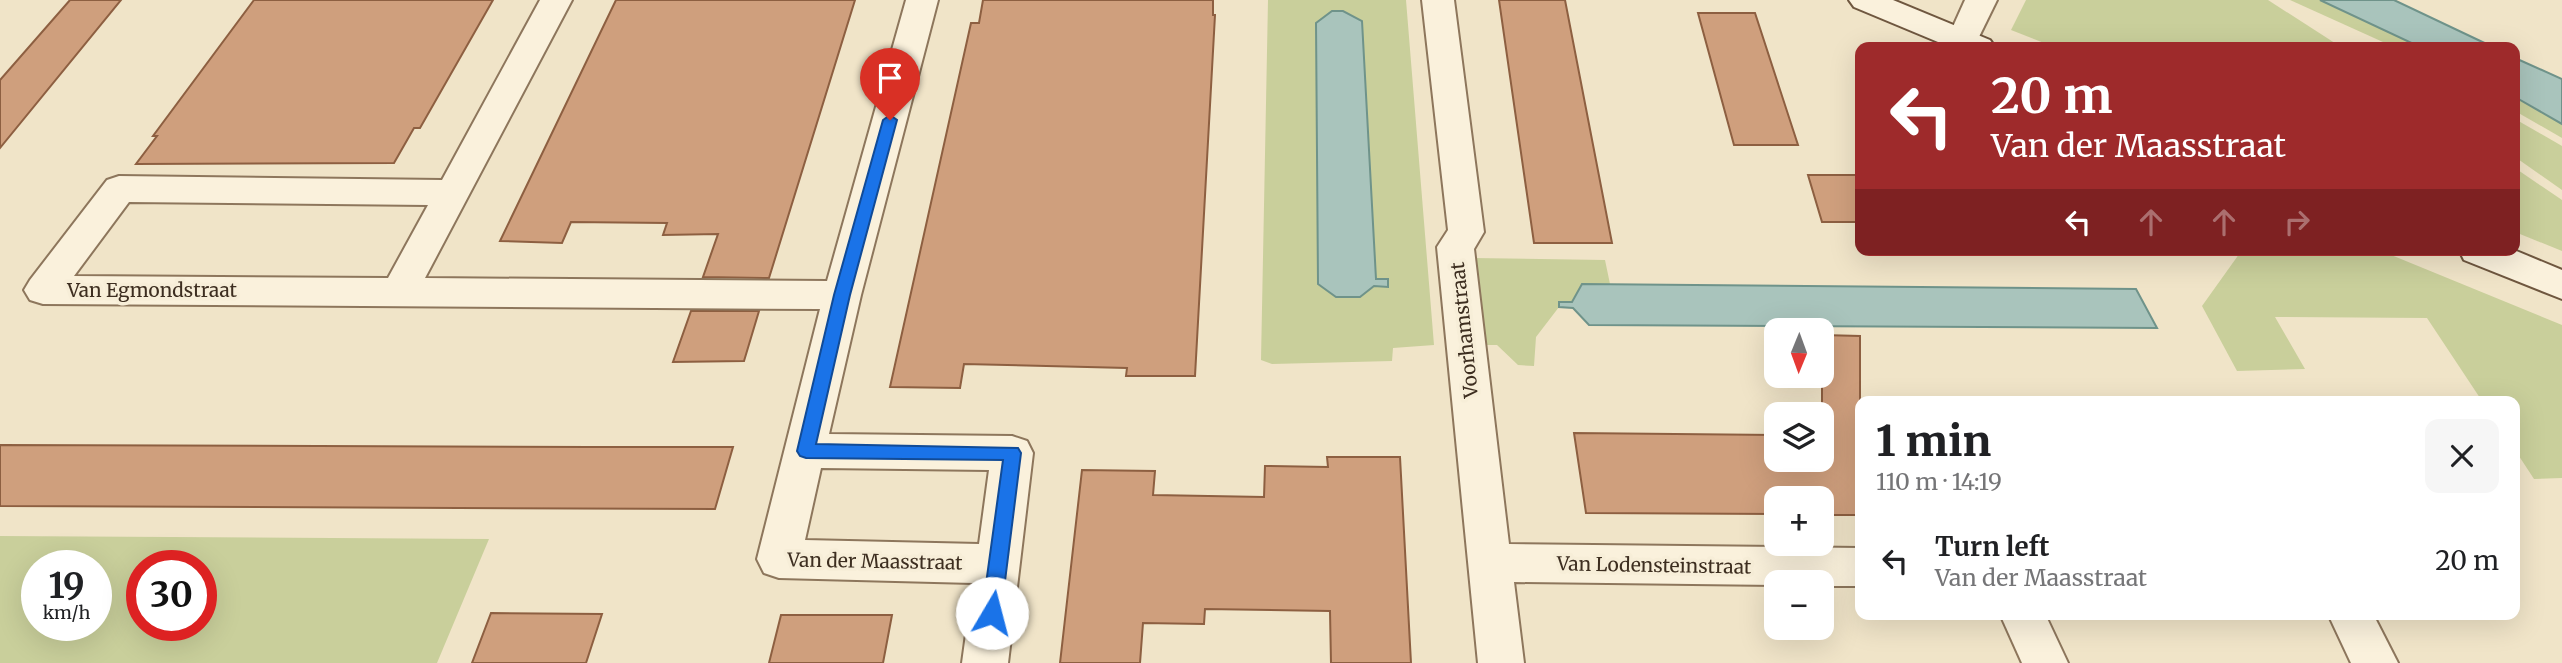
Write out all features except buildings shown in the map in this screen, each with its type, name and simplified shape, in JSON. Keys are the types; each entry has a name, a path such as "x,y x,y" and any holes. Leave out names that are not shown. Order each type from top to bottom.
{"street":[{"path":"556,0 399,292 842,295"},
{"name":"Van der Maasstraat","path":"922,0 842,295 779,559 998,564"},
{"name":"Voorhamstraat","path":"1438,0 1466,232 1455,247 1501,663"},
{"path":"1865,0 1966,42"},
{"path":"1971,42 1981,0"},
{"name":"Van Egmondstraat","path":"399,292 43,290 119,189 452,193"},
{"path":"2492,256 2562,285"},
{"path":"806,451 1012,453 985,663"},
{"name":"Van Lodensteinstraat","path":"1490,563 1855,567"},
{"path":"2025,620 2045,663"},
{"path":"2353,620 2375,663"}],"green space":[{"path":"1268,0 1406,0 1434,345 1393,348 1392,361 1272,364 1261,360"},
{"path":"2026,0 2268,0 2333,42 2041,42 2011,30"},
{"path":"2290,0 2320,0 2409,42 2383,42"},
{"path":"2520,100 2562,124 2562,138 2520,114"},
{"path":"2520,122 2562,146 2562,190 2520,161"},
{"path":"2520,171 2562,200 2562,251 2520,234"},
{"path":"2238,256 2394,256 2562,325 2562,478 2534,479 2520,458 2520,396 2479,396 2427,318 2275,317 2305,369 2237,371 2202,306"},
{"path":"1473,258 1605,260 1610,284 1582,284 1572,302 1559,302 1559,307 1536,337 1534,366 1518,365 1497,345 1482,345"},
{"path":"0,536 489,539 437,663 0,663"}],"water":[{"path":"2320,0 2394,0 2482,42 2409,42"},
{"path":"1332,11 1343,11 1362,21 1376,279 1388,279 1388,287 1374,286 1360,297 1336,297 1318,284 1316,23"},
{"path":"2520,60 2562,79 2562,124 2520,100"},
{"path":"1582,284 2136,289 2157,328 1834,326 1834,318 1764,318 1764,326 1589,325 1573,308 1559,307 1559,302 1572,302"}],"route":[{"path":"890,120 842,295 806,451 1012,453 992,613"}]}
